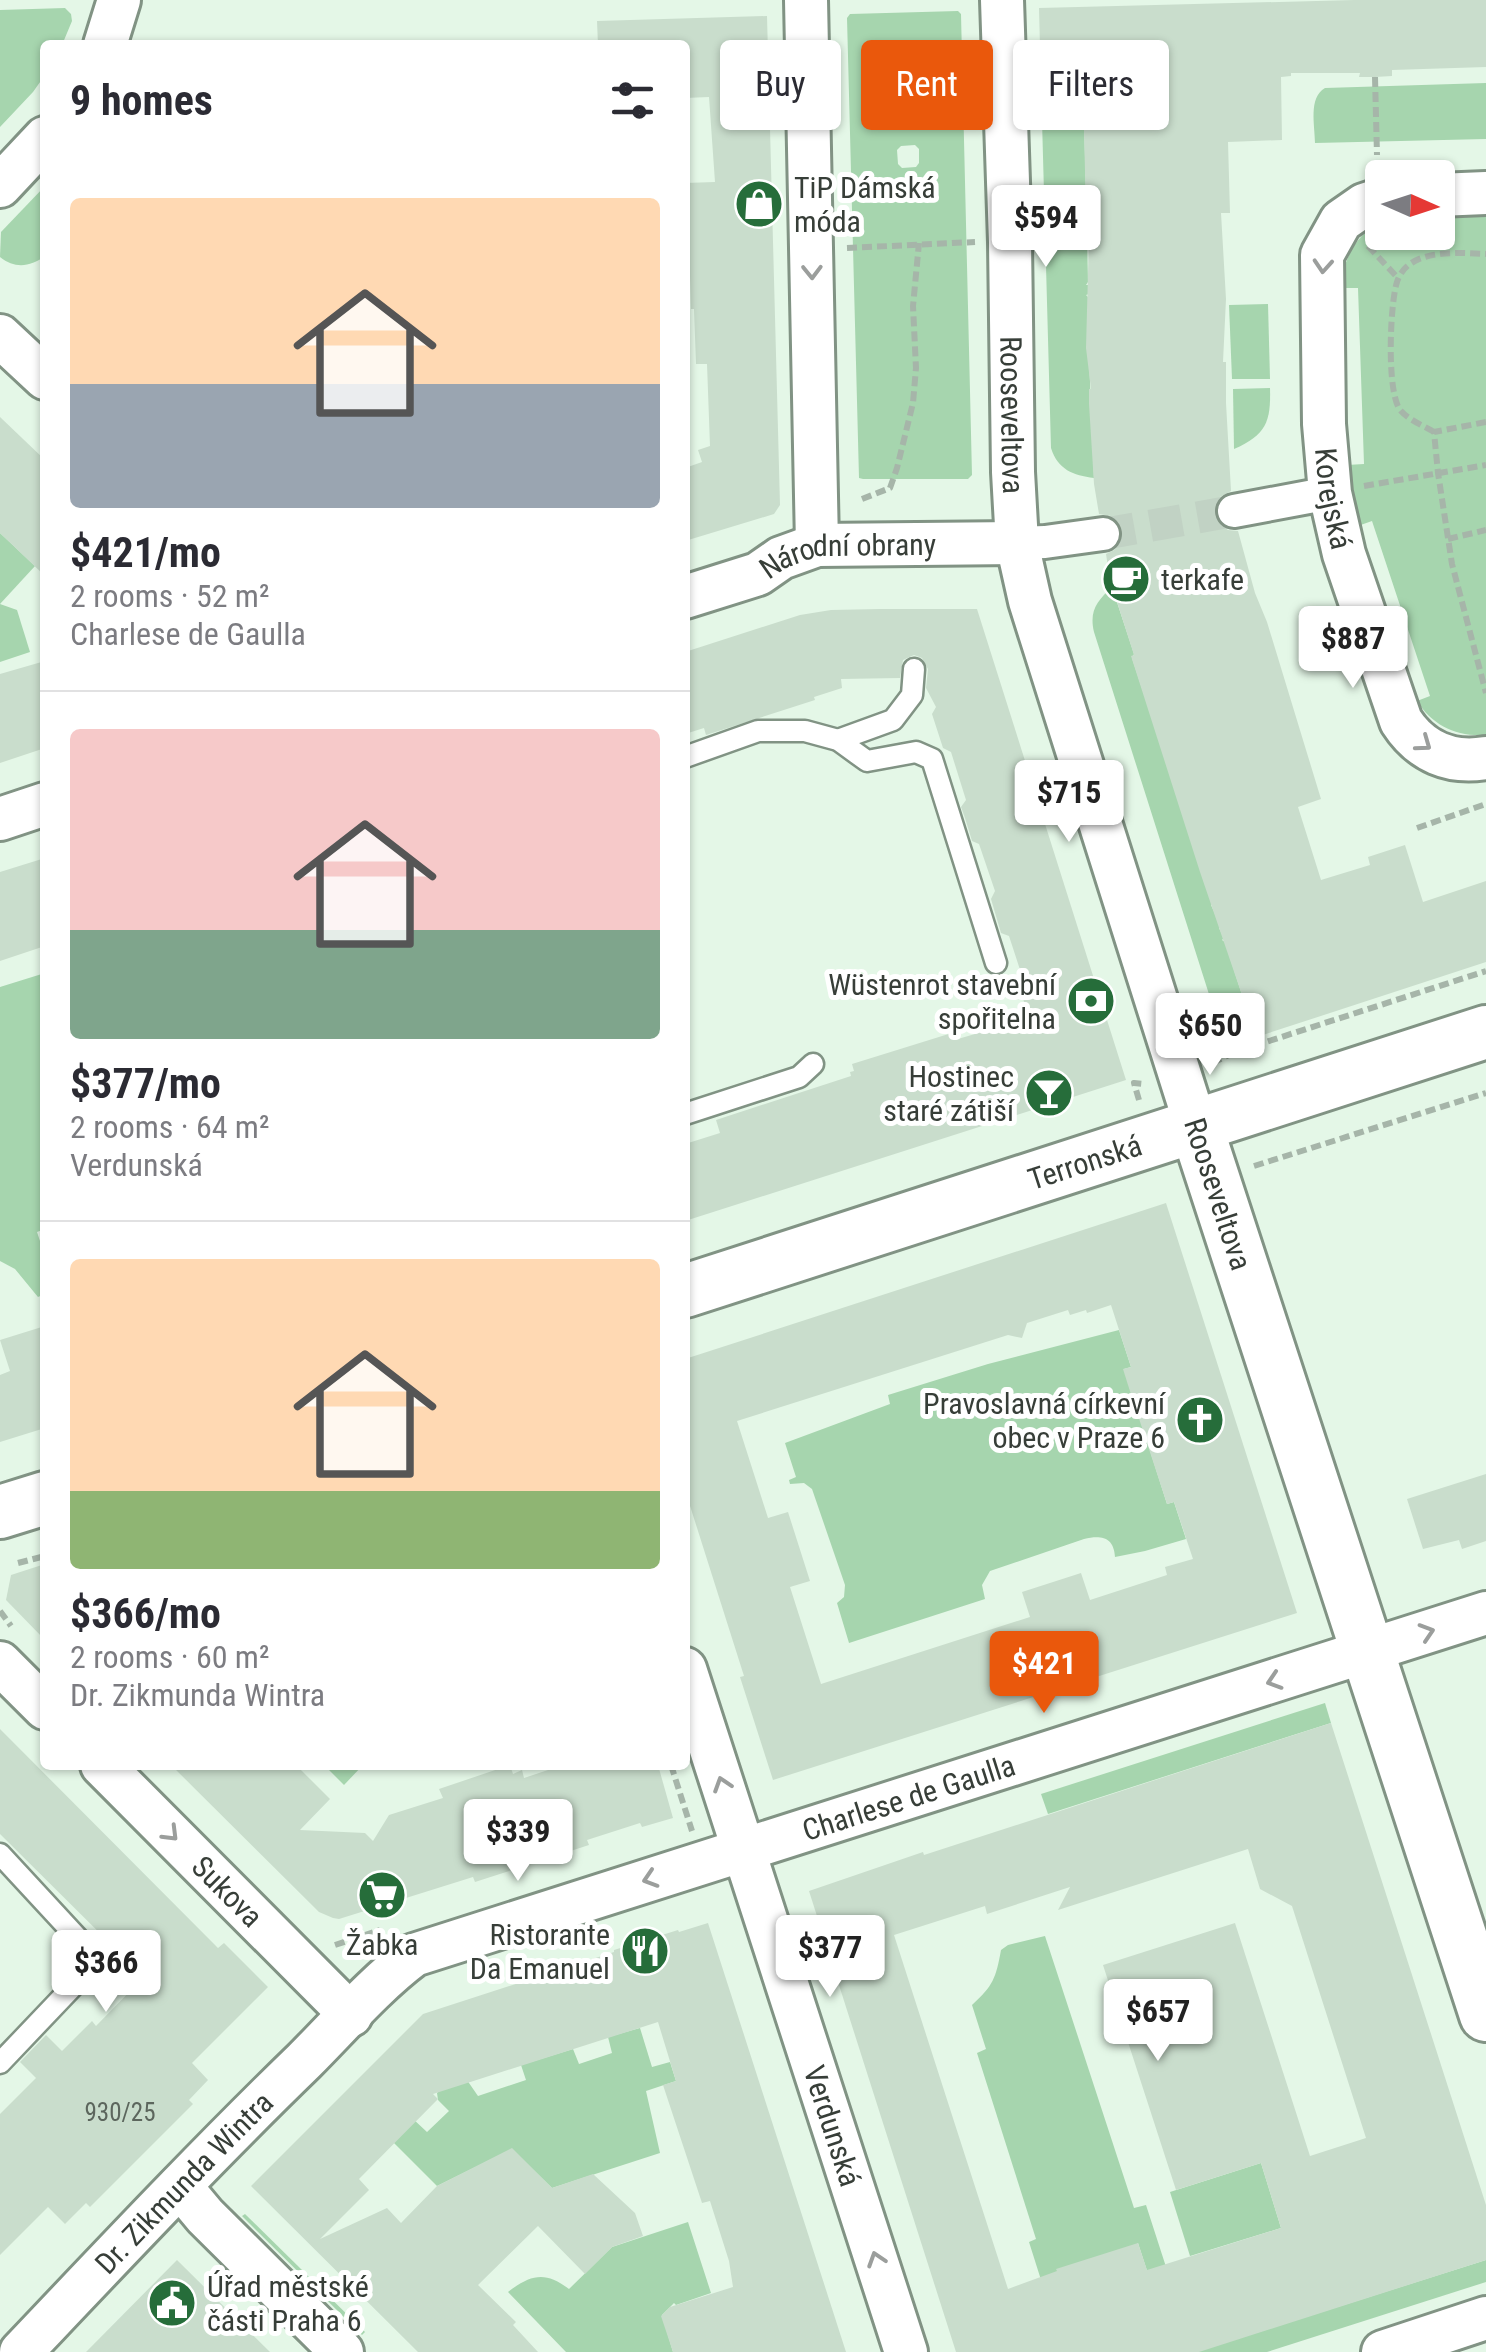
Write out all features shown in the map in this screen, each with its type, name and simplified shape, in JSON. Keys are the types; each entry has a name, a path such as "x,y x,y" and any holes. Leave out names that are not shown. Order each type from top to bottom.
{"street":[{"path":"107,40 119,0"},
{"path":"806,0 817,545"},
{"name":"Rooseveltova","path":"1002,0 1013,472 1017,543 1030,601 1196,1126 1486,2015"},
{"path":"0,186 40,143"},
{"path":"1455,194 1486,193"},
{"name":"Korejská","path":"1365,205 1342,221 1322,254 1324,424 1330,492 1344,554 1401,721 1410,734 1434,753 1450,759 1486,758"},
{"path":"0,336 40,373"},
{"path":"1234,511 1330,492"},
{"path":"1017,543 1103,534"},
{"name":"Národní obrany","path":"690,595 758,574 782,558 817,545 1017,543"},
{"path":"0,819 40,806"},
{"name":"Terronská","path":"690,1289 1486,1032"},
{"path":"0,1512 40,1500"},
{"name":"Charlese de Gaulla","path":"351,2015 390,1972 414,1955 1486,1613"},
{"path":"0,1663 40,1703"},
{"name":"Verdunská","path":"690,1685 906,2352"},
{"name":"Sukova","path":"107,1770 351,2015"},
{"name":"Dr. Zikmunda Wintra","path":"20,2352 233,2130 351,2015"},
{"path":"180,2186 205,2216 342,2352"},
{"path":"1383,2352 1486,2318"}],"lane":[{"path":"838,740 893,720 912,695 914,668"},
{"path":"690,755 758,731 804,731 838,740 867,761 916,752 932,759 996,963"},
{"path":"690,1112 799,1078 813,1064"},
{"path":"0,1854 98,1960 0,2062"}],"path":[{"path":"1375,77 1377,154"},
{"path":"812,250 1010,242"},
{"path":"862,499 890,488 914,403 913,306 920,243"},
{"path":"1486,254 1413,261 1398,278 1391,344 1392,389 1401,412 1434,432 1486,422"},
{"path":"1434,432 1448,539 1464,618 1486,694"},
{"path":"1330,492 1486,465"},
{"path":"1448,539 1486,530"},
{"path":"1416,828 1486,804"},
{"path":"1134,1083 1156,1085 1235,1052 1486,972"},
{"path":"1255,1180 1252,1167 1486,1092"},
{"path":"18,1563 40,1557"},
{"path":"325,1935 335,1945 389,1928"}],"green space":[{"path":"65,8 72,21 64,40 40,40 40,82 0,127 0,10"},
{"path":"850,14 961,14 962,40 861,40 861,130 964,130 972,475 968,479 859,478 847,18","holes":["915,145 919,149 919,163 902,168 897,150"]},
{"path":"1486,83 1486,139 1315,143 1314,105 1325,88"},
{"path":"1042,130 1084,130 1094,478 1067,470 1051,448"},
{"path":"40,191 40,259 22,265 0,257 1,232"},
{"path":"1486,213 1486,735 1446,728 1417,701 1430,696 1372,521 1355,527 1347,465 1364,464 1358,288 1342,288 1352,249 1365,233 1365,250 1455,250 1455,214"},
{"path":"1268,304 1270,379 1232,379 1229,305"},
{"path":"1270,388 1267,419 1260,433 1234,449 1233,389"},
{"path":"0,533 35,566 0,604"},
{"path":"1112,587 1244,1001 1214,1010 1094,632 1096,607"},
{"path":"0,604 17,610 30,652 0,662"},
{"path":"40,975 38,1297 15,1269 0,1261 0,987"},
{"path":"1119,1330 1131,1367 1124,1369 1167,1504 1174,1502 1186,1539 1115,1557 1106,1539 1084,1539 990,1571 982,1585 985,1599 849,1643 837,1603 844,1597 845,1585 812,1489 804,1483 790,1484 789,1480 796,1477 785,1443 890,1404 888,1395"},
{"path":"1325,1703 1331,1723 1048,1814 1041,1794"},
{"path":"329,1770 358,1770 344,1785"},
{"path":"1045,1936 1134,2208 1146,2205 1179,2307 1151,2283 1138,2243 1069,2308 1061,2343 1029,2242 1036,2239 977,2053 986,2049 972,2005 992,1981 1001,1950"},
{"path":"640,2028 652,2067 670,2062 676,2081 646,2091 660,2153 552,2188 512,2149 437,2186 390,2139 412,2118 427,2132 449,2111 438,2100 437,2093 460,2070 478,2096 526,2080 521,2065 573,2049 579,2064 612,2053 608,2037"},
{"path":"1261,2163 1281,2228 1190,2256 1170,2192"},
{"path":"245,2214 365,2332 362,2335 242,2216"},
{"path":"688,2222 711,2293 674,2303 662,2315 673,2352 566,2352 508,2292 538,2277 553,2279 569,2289 612,2247"},
{"path":"1486,2260 1486,2282 1267,2352 1195,2352"}],"building":[{"path":"1486,0 1486,67 1392,70 1392,76 1375,77 1359,77 1360,73 1291,73 1281,77 1282,140 1228,142 1230,213 1221,213 1226,299 1223,362 1231,491 1220,497 1214,514 1220,525 1238,531 1321,799 1298,807 1321,880 1370,865 1368,857 1405,845 1423,902 1486,881 1486,962 1226,1047 1214,1010 1244,1001 1131,656 1134,655 1110,580 1106,554 1121,542 1123,530 1111,516 1099,514 1089,404 1089,236 1084,130 1169,130 1169,40 1040,40 1039,8"},
{"path":"767,16 768,40 720,40 720,130 770,130 780,505 774,514 690,539 690,466 702,462 698,450 710,446 707,364 696,364 690,276 690,183 715,182 709,97 690,98 690,40 598,40 597,21"},
{"path":"0,417 40,455 40,571 0,533"},
{"path":"977,609 1126,1080 690,1219 690,1142 720,1133 716,1120 851,1076 852,1064 955,1032 958,1039 1022,1020 1020,1011 1026,1009 1021,991 1025,985 1009,936 1001,933 991,899 995,891 961,807 966,800 951,752 943,748 932,714 936,707 926,688 928,669 922,658 914,655 903,660 900,678 841,679 842,688 814,697 815,700 706,735 704,728 690,732 690,650 800,615 831,610"},
{"path":"40,662 40,750 0,763 0,674"},
{"path":"40,860 40,948 0,961 0,872"},
{"path":"1166,1203 1297,1613 773,1780 740,1677 744,1676 690,1506 690,1357","holes":["1111,1305 1131,1367 1123,1369 1167,1504 1174,1502 1193,1559 1165,1567 1167,1575 1090,1600 1081,1573 1022,1592 1030,1617 821,1684 790,1587 810,1581 788,1512 768,1518 737,1421 1008,1335 1022,1338 1027,1323 1068,1310 1070,1315"]},
{"path":"40,1328 40,1430 0,1442 0,1375 10,1371 0,1340"},
{"path":"1486,1474 1486,1541 1462,1549 1459,1540 1423,1549 1407,1499"},
{"path":"40,1566 40,1635 6,1600 11,1575"},
{"path":"1331,1723 1486,2205 1486,2260 1199,2352 956,2352 809,1891 923,1852 924,1855","holes":["1248,1849 1260,1889 1292,1906 1366,2138 1310,2156 1235,1923 1103,1965 1176,2190 1261,2163 1281,2228 1147,2270 1138,2243 1008,2289 894,1935 985,1906 987,1914 1070,1887 1058,1910"]},
{"path":"0,1729 218,1948 224,1943 268,1987 192,2063 208,2080 189,2100 193,2104 90,2207 86,2203 65,2224 48,2207 0,2255 0,2114 36,2078 20,2062 46,2035 62,2051 92,2021 96,2026 144,1977 0,1834"},
{"path":"176,1770 301,1770 330,1799 300,1830 365,1833 373,1841 389,1815 443,1798 439,1789 495,1770 512,1770 513,1774 522,1770 524,1778 548,1770 659,1770 673,1818 642,1827 640,1823 587,1840 589,1845 475,1882 473,1877 339,1919 319,1912"},
{"path":"708,1923 846,2352 673,2352 661,2316 670,2307 733,2287 710,2201 702,2203 663,2085 676,2081 658,2022 433,2094 438,2099 359,2179 369,2190 320,2239 387,2208 401,2223 437,2186 512,2148 552,2188 593,2174 635,2213 643,2236 612,2247 585,2274 538,2226 478,2285 516,2322 513,2325 538,2352 418,2352 251,2186 423,2014"},
{"path":"177,2260 270,2352 86,2352"}],"tunnel":[{"path":"1103,534 1234,511"}],"place":[{"name":"TiP Dámská móda","path":"759,204"},
{"name":"terkafe","path":"1126,579"},
{"name":"Wüstenrot stavební spořitelna","path":"1091,1001"},
{"name":"Hostinec staré zátiší","path":"1049,1093"},
{"name":"Pravoslavná církevní obec v Praze 6","path":"1200,1420"},
{"name":"Žabka","path":"382,1895"},
{"name":"Ristorante Da Emanuel","path":"645,1951"},
{"name":"Úřad městské části Praha 6","path":"172,2303"}]}
